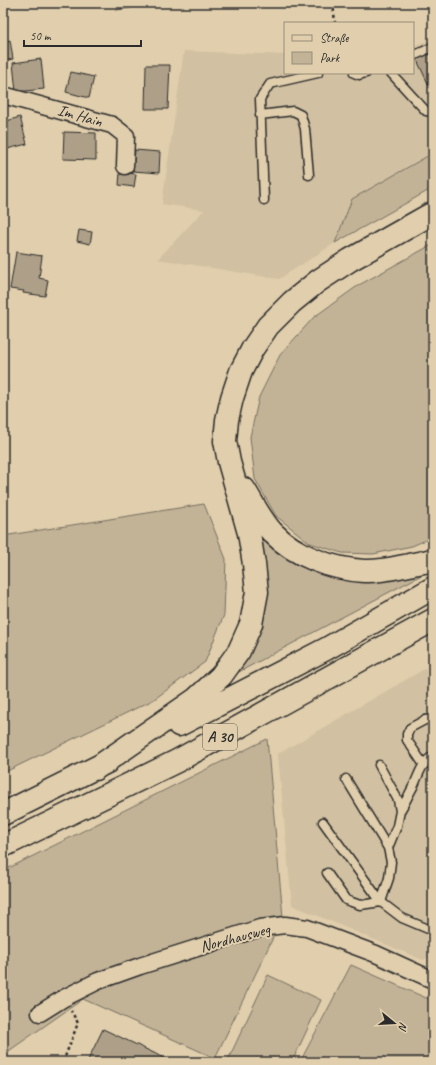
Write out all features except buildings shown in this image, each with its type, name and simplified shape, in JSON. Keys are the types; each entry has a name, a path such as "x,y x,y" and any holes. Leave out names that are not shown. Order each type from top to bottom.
{"highway":[{"path":"95,769 196,699 221,676 239,651 251,624 257,592 254,564 249,534 229,462 225,441 227,420 232,398 241,370 253,348 268,326 292,302 318,281 350,260 433,213"},
{"path":"229,462 272,532 282,542 313,560 329,565 364,571 387,570 433,560"},
{"name":"A 30","path":"3,814 95,769 326,649 433,588"},
{"name":"A 30","path":"3,846 176,760 433,620"}],"street":[{"name":"Im Hain","path":"3,95 112,125 126,136 125,166"},
{"name":"Nordhausweg","path":"40,1013 64,998 98,981 260,928 285,925 313,930 376,954 433,980"}],"lane":[{"path":"414,56 433,47"},
{"path":"264,200 260,99 270,84 314,74"},
{"path":"393,74 426,111 433,112"},
{"path":"260,115 293,111 301,115 305,129 309,175"},
{"path":"424,765 407,740 407,734 410,728 425,720 433,720"},
{"path":"400,811 415,783 419,772 428,759 433,756"},
{"path":"379,765 398,800 400,811 398,826 388,848"},
{"path":"346,779 388,848 392,862 390,878 381,902"},
{"path":"323,822 381,902 402,918 433,930"},
{"path":"327,873 346,900 360,904 381,902"}],"path":[{"path":"333,3 335,22"},
{"path":"63,1062 78,1023 64,998"}],"shaded area":[{"path":"433,39 433,153 352,199 335,243 279,279 158,259 204,210 162,204 184,51 284,55 284,74 414,74 414,46"},
{"path":"433,664 433,955 423,960 292,905 278,754"}],"green space":[{"path":"433,153 433,188 335,243 352,199"},
{"path":"433,244 433,537 412,546 373,554 342,553 310,543 276,516 255,479 250,437 259,397 280,355 314,317 359,285"},
{"path":"204,504 226,559 224,615 205,662 153,700 3,773 3,536"},
{"path":"253,520 285,553 431,570 235,674 247,654"},
{"path":"267,739 283,917 215,1058 83,999 3,1055 3,871"},
{"path":"351,965 433,1001 433,1062 300,1062"},
{"path":"268,975 321,1000 292,1062 227,1062"}]}
